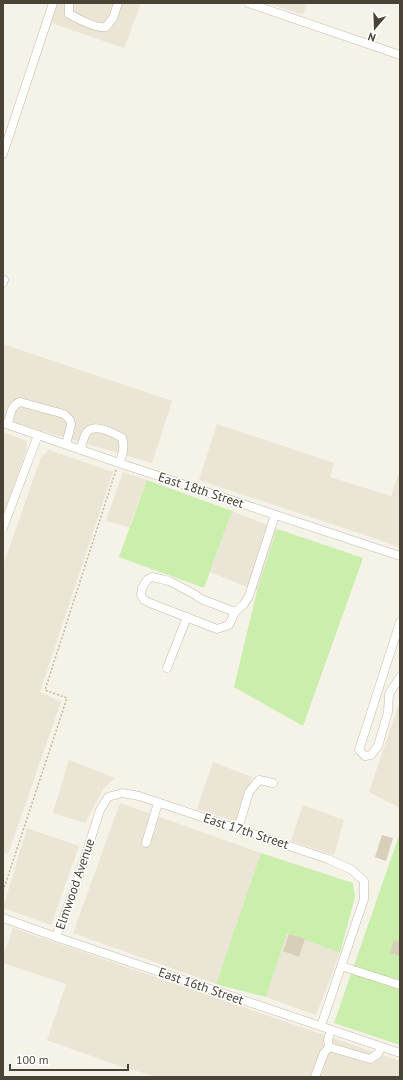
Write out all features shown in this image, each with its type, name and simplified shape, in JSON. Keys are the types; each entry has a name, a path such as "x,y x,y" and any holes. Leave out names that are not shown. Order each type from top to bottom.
{"street":[{"path":"3,154 53,3"},
{"path":"69,3 69,14 83,21 106,27 112,18 118,3"},
{"path":"248,3 400,54"},
{"path":"6,424 16,403 20,402 64,414 70,420 71,425 66,444"},
{"name":"East 18th Street","path":"6,424 118,463 400,556"},
{"path":"81,450 86,432 91,428 97,427 122,438 124,452 118,463"},
{"path":"3,528 38,435"},
{"path":"235,612 201,599 169,581 152,577 144,583 142,588 141,595 144,600 150,603 217,629 229,625 235,612 244,604 249,596 275,515"},
{"path":"167,668 187,617"},
{"path":"400,622 398,636 359,750 365,756 372,755 378,746 388,712 389,694 400,677"},
{"path":"238,829 250,792 254,785 259,780 272,783"},
{"name":"East 17th Street","path":"94,830 100,810 108,797 122,793 139,796 158,802 328,859 352,870 364,881 364,899 321,1026"},
{"path":"146,844 158,802"},
{"name":"Elmwood Avenue","path":"56,937 76,885 94,830"},
{"name":"East 16th Street","path":"3,918 400,1053"},
{"path":"341,966 400,986"},
{"path":"315,1077 324,1053 329,1047 328,1040 331,1030"},
{"path":"329,1047 370,1059 378,1054 381,1047"}],"path":[{"path":"3,891 67,698 45,690 118,463"}],"shaded area":[{"path":"56,3 141,3 124,48 49,22"},
{"path":"268,3 307,3 303,15"},
{"path":"3,344 172,401 152,463 3,418"},
{"path":"217,424 334,463 330,477 391,496 400,470 400,548 199,480"},
{"path":"3,432 26,441 27,449 3,516"},
{"path":"49,450 113,472 40,692 61,702 8,854 3,853 3,566 41,457"},
{"path":"123,472 147,480 129,527 106,521"},
{"path":"232,511 277,529 257,591 210,572"},
{"path":"400,701 400,808 369,792"},
{"path":"69,760 115,778 104,788 85,823 53,813"},
{"path":"213,762 252,777 237,822 197,809"},
{"path":"120,803 261,853 216,984 73,933"},
{"path":"303,805 344,820 334,855 291,841"},
{"path":"27,828 79,846 51,925 3,908"},
{"path":"13,928 400,1061 400,1077 157,1077 119,1066 47,1040 66,984 3,963 3,956"},
{"path":"287,933 340,953 316,1015 266,997"}],"green space":[{"path":"147,480 232,511 204,588 119,557"},
{"path":"277,529 363,558 303,726 234,687 257,591"},
{"path":"400,833 400,1045 334,1023"},
{"path":"261,853 353,883 355,897 340,953 287,933 266,997 216,984"}],"building":[{"path":"382,835 393,838 386,861 375,857"},
{"path":"289,934 305,939 299,957 283,951"},
{"path":"394,940 400,942 400,956 390,953"}]}
